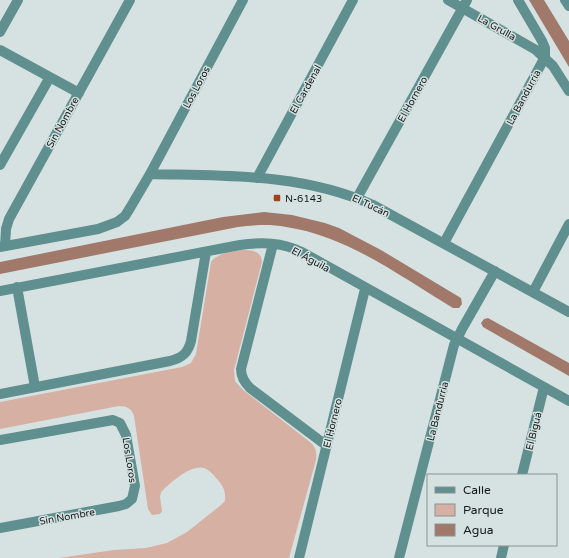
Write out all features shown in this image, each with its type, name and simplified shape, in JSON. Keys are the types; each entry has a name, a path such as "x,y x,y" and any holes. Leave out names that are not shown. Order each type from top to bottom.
{"street":[{"path":"0,32 18,0"},
{"name":"Sin Nombre","path":"3,247 9,219 130,0"},
{"name":"Los Loros","path":"150,174 243,0"},
{"name":"El Cardenal","path":"257,178 353,0"},
{"name":"La Grulla","path":"448,0 465,4 545,57"},
{"path":"518,0 542,41 545,48 545,57 553,66 569,91"},
{"path":"565,0 569,6"},
{"name":"El Hornero","path":"357,198 465,4"},
{"path":"0,50 78,93"},
{"name":"La Bandurria","path":"444,243 545,57"},
{"path":"0,165 50,77"},
{"path":"3,247 98,229 118,222 130,208 150,174"},
{"name":"El Tucán","path":"150,174 257,178 302,183 320,186 357,198 444,243 569,312"},
{"path":"532,292 569,224"},
{"name":"El Águila","path":"0,291 253,243 273,244 292,248 569,401"},
{"path":"273,244 241,369 243,379 250,388 327,446"},
{"path":"0,394 179,359 189,348 191,341 206,252"},
{"name":"La Bandurria","path":"399,558 452,352 457,339 495,271"},
{"path":"17,287 35,387"},
{"name":"El Hornero","path":"299,558 365,288"},
{"name":"El Biguá","path":"522,474 544,387"},
{"name":"Los Loros","path":"0,440 113,420 120,423 126,435 135,486 132,499"},
{"name":"Sin Nombre","path":"0,528 119,506 126,504 132,499"},
{"path":"501,558 504,546"}],"green space":[{"path":"241,250 258,253 262,262 234,370 235,381 243,390 310,442 314,446 316,453 316,460 289,558 59,558 114,550 146,548 167,543 187,532 221,505 225,501 224,488 208,470 204,468 187,471 161,492 160,497 162,511 160,514 152,515 148,509 134,416 129,408 119,406 0,429 0,402 182,367 191,363 196,354 211,262 220,255"}],"water":[{"path":"529,0 544,0 569,41 569,67"},
{"path":"264,212 292,215 339,228 381,250 461,298 462,304 459,308 453,308 373,259 331,239 309,232 274,225 238,227 0,274 0,262 223,217"},
{"path":"488,318 569,363 569,376 483,327 481,323 484,319"}],"place":[{"name":"N-6143","path":"277,198"}]}
